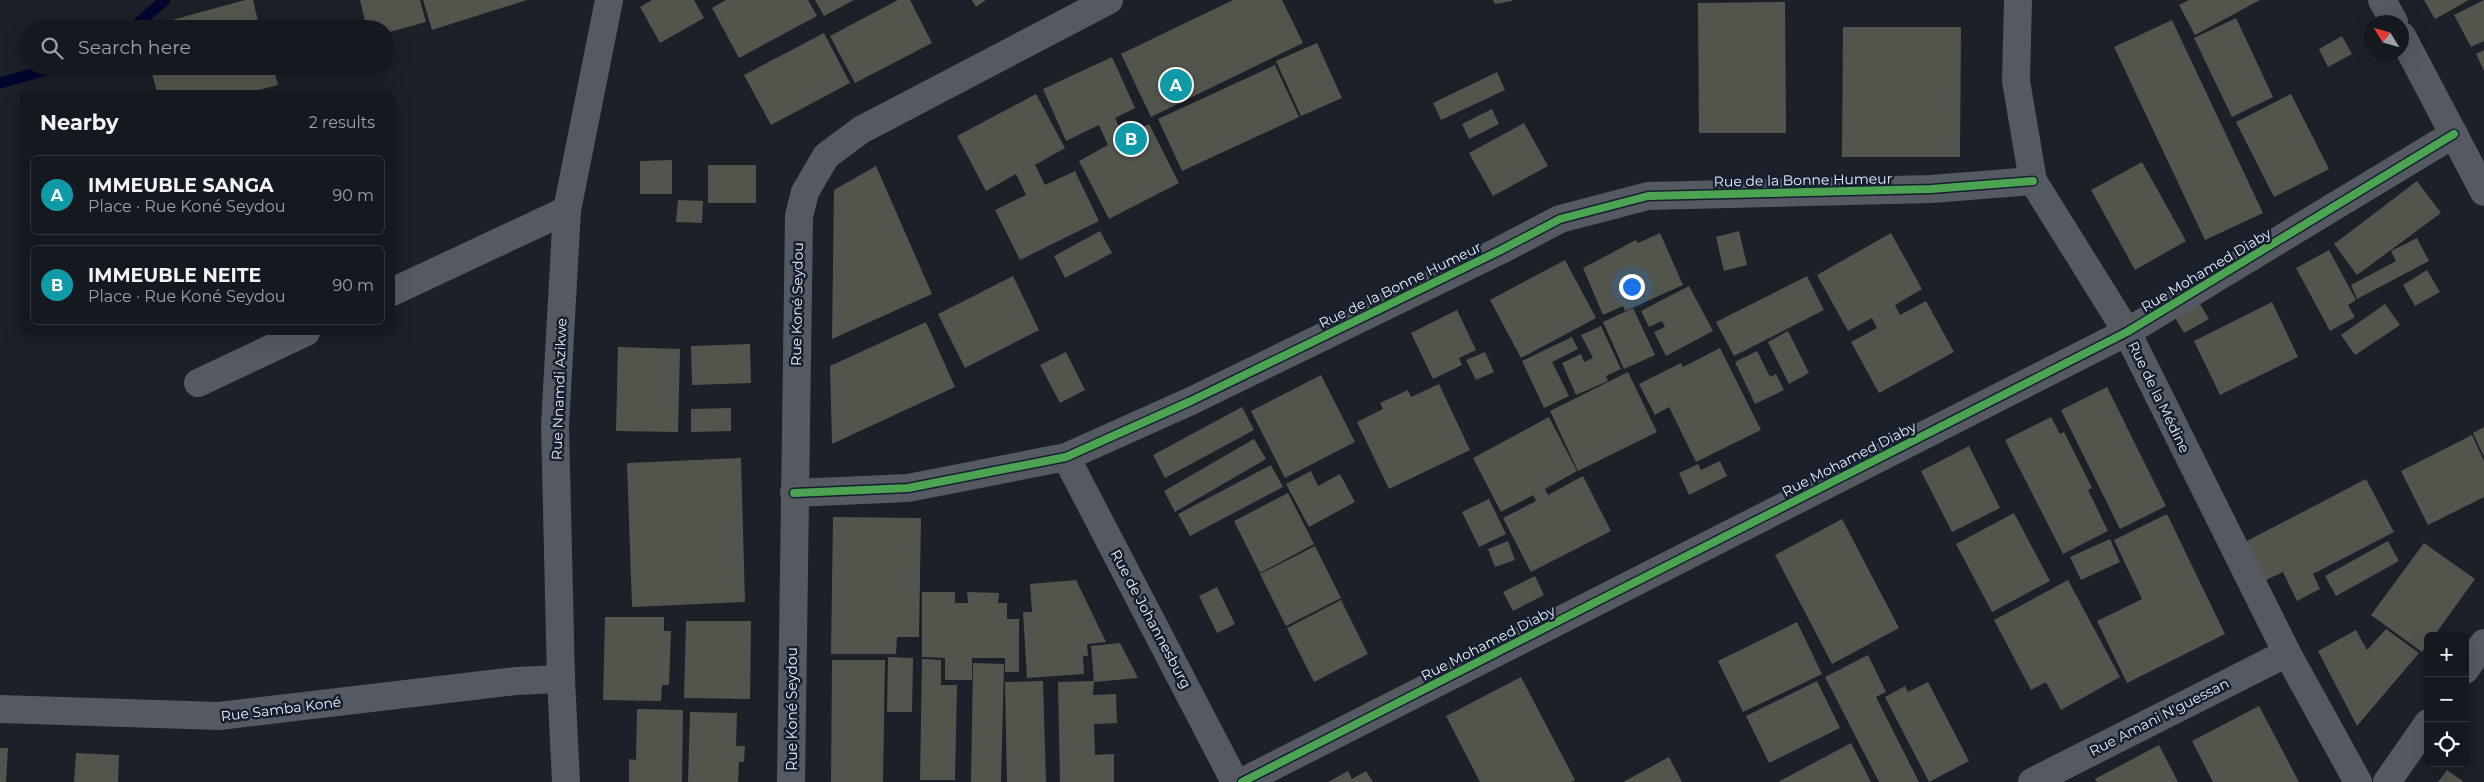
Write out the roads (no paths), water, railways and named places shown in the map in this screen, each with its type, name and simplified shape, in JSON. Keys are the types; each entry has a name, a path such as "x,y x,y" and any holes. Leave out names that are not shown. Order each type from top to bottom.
{"street":[{"name":"Rue Nnamdi Azikwe","path":"566,782 561,680 555,425 567,210 608,0"},
{"name":"Rue Koné Seydou","path":"791,782 799,216 805,192 826,156 861,130 1109,0"},
{"name":"Rue de la Médine","path":"2018,0 2016,81 2034,181 2127,332 2287,653 2358,782"},
{"path":"2382,0 2390,15"},
{"path":"2409,49 2484,192"},
{"name":"Rue Mohamed Diaby","path":"1242,782 2127,332 2454,134"},
{"name":"Rue de la Bonne Humeur","path":"794,493 908,488 1066,457 1191,401 1501,250 1560,219 1648,196 1930,189 2034,181"},
{"path":"395,291 567,210"},
{"path":"198,383 300,335"},
{"name":"Rue de Johannesburg","path":"1066,457 1235,782"},
{"path":"2469,664 2484,643"},
{"name":"Rue Amani N'guessan","path":"2032,782 2287,653"},
{"name":"Rue Samba Koné","path":"0,709 219,716 516,680 561,680"},
{"path":"2387,782 2424,729"}],"waterway":[{"path":"142,20 165,0"},
{"path":"0,83 28,75"}],"place":[{"name":"IMMEUBLE SANGA","path":"1176,85"},
{"name":"IMMEUBLE NEITE","path":"1131,139"}]}
